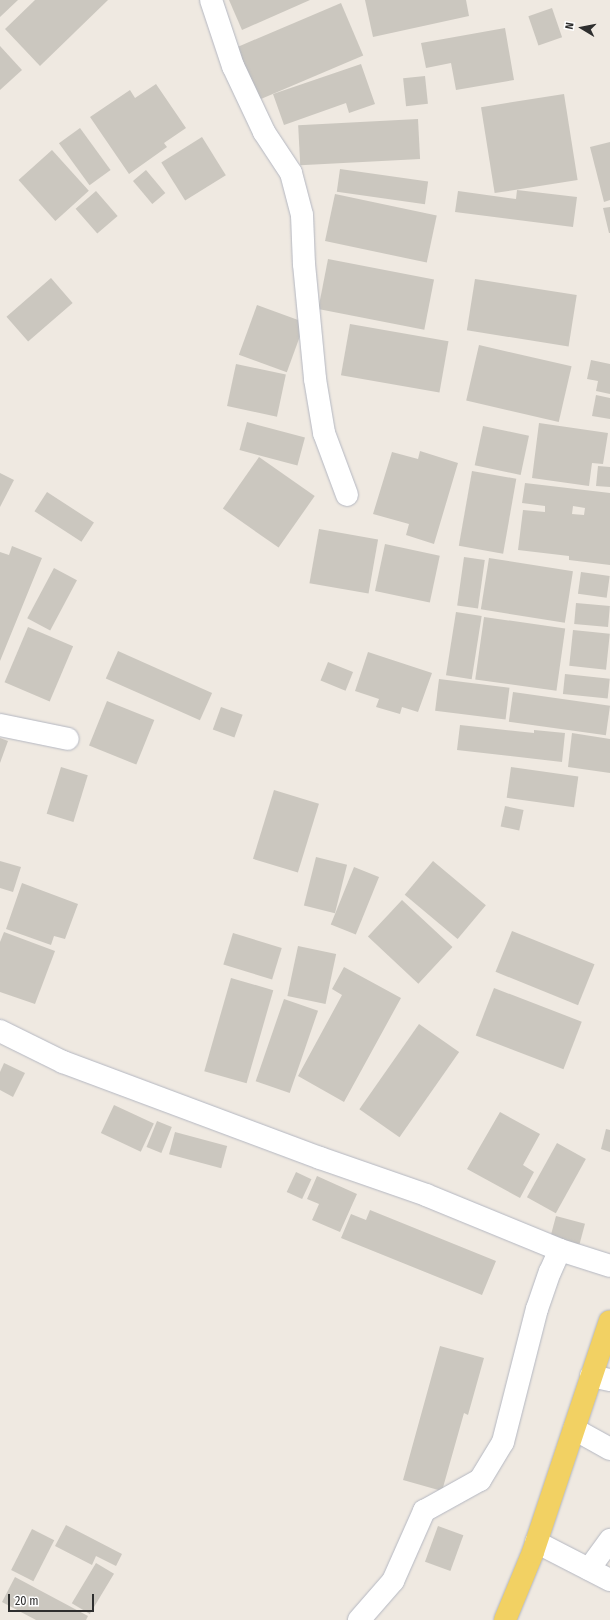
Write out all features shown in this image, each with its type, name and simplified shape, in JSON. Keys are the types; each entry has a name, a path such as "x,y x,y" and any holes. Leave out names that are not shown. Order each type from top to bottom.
{"main road":[{"path":"505,1620 536,1542 574,1428 601,1378 610,1321"}],"street":[{"path":"211,0 233,66 264,132 291,173 302,215 307,295 315,379 324,433 347,494"},
{"path":"0,725 68,739"},
{"path":"0,1031 63,1062 320,1158 426,1195 560,1250 610,1266"},
{"path":"359,1620 393,1581 424,1511 480,1480 503,1442 537,1309 550,1272 560,1250"},
{"path":"574,1428 610,1449"},
{"path":"589,1569 610,1540"},
{"path":"536,1542 610,1580"}],"building":[{"path":"0,0 18,0 0,17"},
{"path":"35,0 108,0 40,66 5,29"},
{"path":"229,0 310,0 242,30"},
{"path":"365,0 466,0 469,16 373,37"},
{"path":"341,3 363,55 257,100 235,48"},
{"path":"552,8 562,37 538,45 528,16"},
{"path":"505,28 514,80 456,90 451,63 426,68 421,43"},
{"path":"0,46 22,70 0,90"},
{"path":"361,64 375,104 349,113 346,103 284,125 273,94"},
{"path":"425,76 428,104 406,106 403,78"},
{"path":"156,84 186,128 164,143 167,147 129,174 90,117 130,90 135,98"},
{"path":"564,94 578,180 495,193 481,107"},
{"path":"418,119 420,159 300,165 298,125"},
{"path":"80,128 111,170 90,185 59,143"},
{"path":"202,137 226,175 185,201 161,162"},
{"path":"610,142 610,200 604,202 590,147"},
{"path":"52,150 89,191 55,221 19,180"},
{"path":"340,169 428,181 425,204 337,192"},
{"path":"146,170 165,193 152,204 133,181"},
{"path":"517,190 577,197 573,227 455,212 458,191 516,199"},
{"path":"96,191 118,216 97,234 76,209"},
{"path":"335,194 437,216 427,263 325,241"},
{"path":"610,207 610,233 609,233 603,208"},
{"path":"328,259 434,280 424,330 318,309"},
{"path":"51,278 73,303 28,342 6,317"},
{"path":"475,279 577,295 569,346 467,330"},
{"path":"257,305 305,322 287,372 239,355"},
{"path":"350,324 448,341 439,393 341,375"},
{"path":"479,345 572,366 559,422 466,401"},
{"path":"591,360 610,364 610,394 596,391 598,381 587,379"},
{"path":"236,364 286,375 277,417 227,406"},
{"path":"596,395 610,398 610,419 592,416"},
{"path":"247,422 305,438 297,466 239,450"},
{"path":"539,423 608,433 603,464 592,463 589,486 532,478"},
{"path":"483,426 529,436 521,475 475,465"},
{"path":"420,451 458,463 434,544 406,535 409,524 373,514 392,452 418,459"},
{"path":"259,457 315,496 279,548 223,509"},
{"path":"598,466 610,467 610,487 596,486"},
{"path":"472,471 516,479 503,554 459,546"},
{"path":"0,473 14,480 0,507"},
{"path":"525,483 610,493 610,565 569,560 569,556 518,550 523,510 545,512 545,506 522,503","holes":["573,506 585,508 584,515 572,514"]},
{"path":"47,492 94,522 81,542 34,511"},
{"path":"319,529 378,539 369,594 309,583"},
{"path":"385,544 440,556 430,603 375,591"},
{"path":"12,546 42,558 0,661 0,552 9,555"},
{"path":"464,557 485,560 478,608 457,606"},
{"path":"489,558 573,571 565,623 481,609"},
{"path":"54,568 77,580 50,631 27,618"},
{"path":"581,572 610,576 607,598 578,594"},
{"path":"576,603 610,606 608,627 574,624"},
{"path":"456,612 482,616 472,679 446,675"},
{"path":"484,617 565,628 556,691 475,679"},
{"path":"28,627 73,646 50,701 5,682"},
{"path":"573,630 610,634 606,670 569,666"},
{"path":"118,651 212,693 200,720 106,678"},
{"path":"368,652 432,673 418,712 402,707 400,714 376,707 379,699 355,691"},
{"path":"328,662 353,672 346,691 321,681"},
{"path":"565,674 610,679 608,699 563,694"},
{"path":"439,679 509,688 506,719 435,711"},
{"path":"513,692 610,706 606,735 509,722"},
{"path":"107,701 154,720 136,765 89,746"},
{"path":"221,707 243,715 234,737 213,730"},
{"path":"460,725 534,733 534,730 565,733 562,762 457,750"},
{"path":"572,733 610,739 610,773 568,767"},
{"path":"0,738 8,741 0,763"},
{"path":"61,767 88,775 73,822 47,814"},
{"path":"511,767 578,776 574,807 507,798"},
{"path":"274,790 319,804 298,873 253,859"},
{"path":"505,806 524,810 519,830 501,827"},
{"path":"316,857 347,865 335,913 304,906"},
{"path":"0,861 21,867 13,892 0,888"},
{"path":"433,861 486,905 458,939 405,895"},
{"path":"354,867 379,877 356,935 331,924"},
{"path":"22,883 78,904 65,939 54,936 51,945 6,929"},
{"path":"402,900 452,947 418,984 368,937"},
{"path":"512,931 595,964 578,1005 496,972"},
{"path":"4,932 55,951 35,1004 0,992 0,942"},
{"path":"233,933 282,948 272,979 223,965"},
{"path":"298,946 336,954 326,1004 287,996"},
{"path":"344,967 401,998 344,1102 298,1076 342,995 332,989"},
{"path":"231,978 273,990 247,1083 204,1071"},
{"path":"494,988 582,1022 563,1069 476,1036"},
{"path":"284,999 318,1011 290,1093 256,1081"},
{"path":"419,1024 459,1052 399,1137 359,1109"},
{"path":"4,1063 25,1073 13,1097 0,1090 0,1072"},
{"path":"114,1105 154,1124 141,1152 101,1133"},
{"path":"500,1112 540,1134 523,1165 534,1172 520,1198 467,1169"},
{"path":"157,1121 172,1127 161,1153 147,1147"},
{"path":"606,1129 610,1130 610,1152 601,1149"},
{"path":"175,1132 227,1146 221,1168 169,1154"},
{"path":"557,1143 586,1159 556,1213 527,1197"},
{"path":"296,1172 311,1179 302,1199 287,1192"},
{"path":"317,1176 357,1194 340,1232 312,1220 319,1204 307,1199"},
{"path":"370,1210 496,1261 482,1295 341,1238 351,1214 366,1220"},
{"path":"556,1216 585,1224 579,1246 550,1238"},
{"path":"440,1346 484,1358 468,1415 464,1413 442,1491 403,1480"},
{"path":"66,1525 122,1554 116,1566 96,1556 92,1565 55,1546"},
{"path":"438,1526 463,1535 450,1571 425,1562"},
{"path":"32,1529 54,1540 33,1581 11,1570"},
{"path":"96,1563 114,1574 90,1614 72,1603"},
{"path":"15,1577 88,1616 86,1620 36,1620 2,1602"}]}
